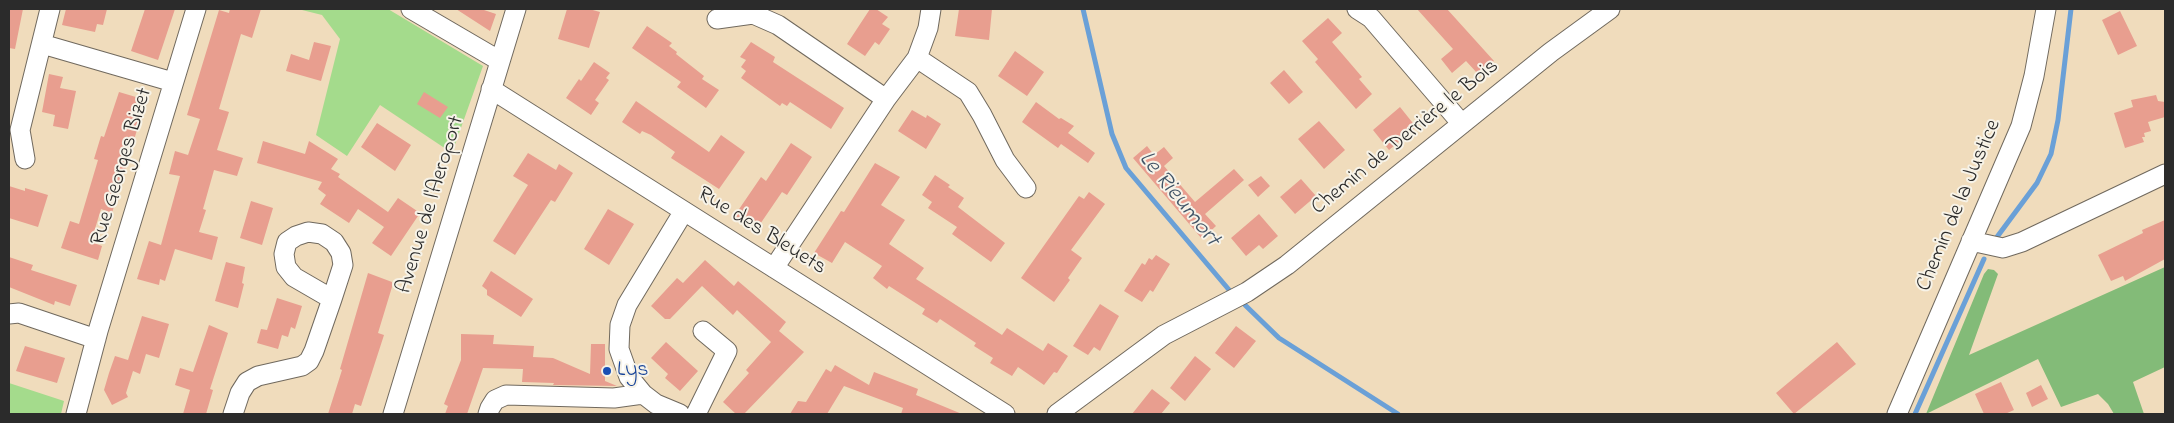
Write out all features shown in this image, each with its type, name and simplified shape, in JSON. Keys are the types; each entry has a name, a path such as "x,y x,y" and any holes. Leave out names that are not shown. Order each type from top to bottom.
{"street":[{"path":"25,159 20,130 50,9"},
{"name":"Rue Georges Bizet","path":"76,414 96,339 196,9"},
{"path":"411,9 500,61"},
{"name":"Avenue de l'Aeroport","path":"393,414 516,9"},
{"path":"774,268 886,99 917,58 928,28 931,9"},
{"path":"1357,9 1371,18 1462,124"},
{"name":"Chemin de Derrière le Bois","path":"1056,414 1164,335 1231,301 1287,265 1551,52 1610,9"},
{"name":"Chemin de la Justice","path":"1897,414 2021,126 2034,76 2046,9"},
{"path":"718,19 753,14 778,25 886,99"},
{"path":"42,44 173,82"},
{"path":"917,58 968,92 1005,160 1026,188"},
{"name":"Rue des Bleuets","path":"491,89 1005,414"},
{"path":"1971,241 2003,248 2022,242 2165,174"},
{"path":"680,414 656,404 642,394 629,377 619,349 620,325 627,305 684,211"},
{"path":"233,414 240,393 247,382 258,376 302,366 309,361 332,299"},
{"path":"9,314 19,313 96,339"},
{"path":"696,414 727,351 703,331"},
{"path":"488,414 495,400 506,395 614,398 642,394"}],"green space":[{"path":"298,9 388,9 483,66 452,153 380,105 347,156 316,135 340,39 322,15"},
{"path":"2165,267 2165,367 2133,382 2144,414 2114,414 2108,404 2098,394 2061,407 2038,359 1926,414 1984,274 1988,269 1994,270 1998,274 1969,355"},
{"path":"9,383 64,401 61,414 9,414"}],"building":[{"path":"9,9 23,9 15,49 9,48"},
{"path":"66,9 107,9 103,25 97,24 95,32 62,25"},
{"path":"145,9 175,9 158,60 131,51"},
{"path":"230,9 261,9 252,38 241,34 219,109 229,112 217,150 243,158 237,176 214,170 203,209 206,210 199,232 218,237 212,260 175,249 165,281 160,279 159,285 137,279 149,241 161,245 180,176 169,174 175,151 188,155 200,119 187,115 219,10 229,13"},
{"path":"456,9 481,9 496,14 490,31"},
{"path":"567,9 589,9 600,12 589,48 558,39"},
{"path":"870,9 876,9 888,17 882,24 890,29 879,45 875,42 865,56 847,44"},
{"path":"959,9 992,9 989,40 955,36"},
{"path":"1417,9 1447,9 1494,61 1478,74 1466,61 1452,73 1441,59 1453,49"},
{"path":"2120,11 2137,46 2118,55 2102,20"},
{"path":"1328,18 1342,33 1332,42 1362,77 1359,79 1372,94 1356,109 1315,62 1318,59 1302,41"},
{"path":"647,26 672,43 669,46 677,52 676,54 704,76 702,79 719,90 706,108 677,87 681,82 632,48"},
{"path":"314,42 331,46 321,81 286,71 291,54 309,60"},
{"path":"751,42 775,57 773,62 844,108 831,129 790,102 787,106 782,103 780,106 741,78 746,71 741,67 746,60 740,57"},
{"path":"1015,51 1044,72 1027,96 998,76"},
{"path":"594,62 610,73 606,78 609,80 595,100 599,103 591,115 566,98"},
{"path":"1284,70 1303,92 1289,104 1270,83"},
{"path":"49,74 63,77 60,88 76,91 68,129 53,126 55,115 42,112"},
{"path":"119,92 146,100 112,213 101,209 91,242 102,246 98,260 61,248 70,221 79,224 98,160 94,159 101,136 104,137"},
{"path":"424,92 448,107 440,118 417,104"},
{"path":"2156,95 2158,101 2165,102 2165,117 2148,122 2151,131 2144,133 2145,137 2142,137 2144,142 2125,148 2114,113 2133,107 2131,100"},
{"path":"636,101 709,152 721,135 745,152 719,189 671,158 675,152 651,135 642,131 640,134 622,122"},
{"path":"1036,102 1059,119 1061,118 1074,126 1068,133 1095,153 1088,163 1061,144 1058,148 1022,122"},
{"path":"1400,107 1416,127 1389,150 1373,130"},
{"path":"912,110 926,118 927,115 941,124 926,149 898,131"},
{"path":"1319,121 1345,150 1324,169 1298,139"},
{"path":"377,123 411,145 395,171 361,147"},
{"path":"263,141 305,154 309,141 338,159 331,169 340,174 338,177 388,212 398,198 420,213 391,256 372,243 384,227 358,209 349,223 320,204 326,195 318,189 322,182 257,163"},
{"path":"791,143 812,157 787,195 782,192 754,233 733,218 761,177 766,181"},
{"path":"1147,146 1154,155 1164,147 1173,158 1164,166 1195,202 1234,169 1244,180 1205,214 1216,226 1202,239 1133,158"},
{"path":"528,153 556,170 559,164 573,173 555,202 551,200 515,255 493,241 528,185 513,176"},
{"path":"875,163 900,177 881,205 905,220 889,244 924,268 916,279 1002,335 1007,328 1043,351 1048,343 1068,356 1057,373 1054,372 1044,385 1018,367 1012,376 990,363 993,358 974,346 976,343 940,319 937,323 922,314 925,309 889,286 887,289 873,278 882,266 845,242 832,263 814,253 841,211 844,212"},
{"path":"935,175 964,198 958,207 1005,243 991,262 952,234 957,227 928,208 932,202 922,195"},
{"path":"1261,176 1270,186 1258,197 1248,185"},
{"path":"1301,179 1316,196 1295,214 1280,197"},
{"path":"9,186 25,191 25,188 48,195 38,227 9,218"},
{"path":"1089,192 1105,204 1071,250 1082,258 1068,278 1070,280 1054,302 1021,278 1079,196 1084,199"},
{"path":"251,201 273,208 262,245 240,238"},
{"path":"608,209 634,224 609,265 584,249"},
{"path":"1259,214 1278,236 1263,249 1259,245 1246,256 1231,238"},
{"path":"2165,220 2165,259 2125,281 2123,276 2111,281 2098,255 2143,233 2142,230"},
{"path":"1156,255 1170,264 1153,292 1150,290 1142,302 1124,291 1142,263 1145,265 1149,258 1152,260"},
{"path":"9,257 33,265 31,270 77,285 70,306 55,301 54,305 9,287"},
{"path":"705,260 734,286 738,281 786,322 779,331 804,352 744,414 736,414 723,402 749,373 746,370 771,342 737,310 733,315 702,286 670,319 665,319 651,306 677,278 683,283"},
{"path":"226,262 245,267 242,283 244,284 238,308 215,301"},
{"path":"491,271 533,299 521,317 487,295 487,290 482,286"},
{"path":"368,273 392,282 378,333 384,335 361,406 355,404 352,414 328,414 342,370 340,369"},
{"path":"277,298 302,306 295,329 291,327 288,337 282,335 278,349 257,343 261,329 267,330"},
{"path":"1100,304 1119,316 1100,351 1094,347 1088,355 1073,346"},
{"path":"142,316 169,324 159,358 146,354 140,374 133,371 126,393 128,397 112,405 104,390 109,373 115,356 128,360"},
{"path":"209,325 228,333 210,389 213,390 206,414 183,414 190,390 175,385 180,368 193,372"},
{"path":"1236,326 1256,341 1234,368 1215,353"},
{"path":"461,334 494,335 493,344 534,346 533,357 553,358 590,374 591,344 605,344 605,381 617,386 553,385 554,383 522,382 523,369 483,368 467,414 445,414 448,406 444,404 461,360"},
{"path":"666,342 698,371 680,391 665,378 668,374 651,358"},
{"path":"1837,342 1856,364 1794,414 1776,393"},
{"path":"25,346 65,358 57,383 16,371"},
{"path":"1195,356 1211,369 1185,401 1170,388"},
{"path":"835,365 869,385 874,372 918,389 916,395 962,414 901,414 903,408 844,386 827,414 790,414 798,401 806,402 826,369 831,372"},
{"path":"2001,382 2014,410 2005,414 1984,414 1975,394"},
{"path":"2041,385 2048,399 2032,407 2026,393"},
{"path":"1152,389 1170,403 1161,414 1132,414"}],"waterway":[{"name":"Le Rieumort","path":"1083,9 1112,134 1126,168 1230,291"},
{"path":"1997,237 2037,183 2051,154 2058,120 2071,9"},
{"path":"1915,414 1984,259"},
{"name":"Le Rieumort","path":"1245,305 1279,338 1398,414"}],"place":[{"name":"Lys","path":"607,371"}]}
